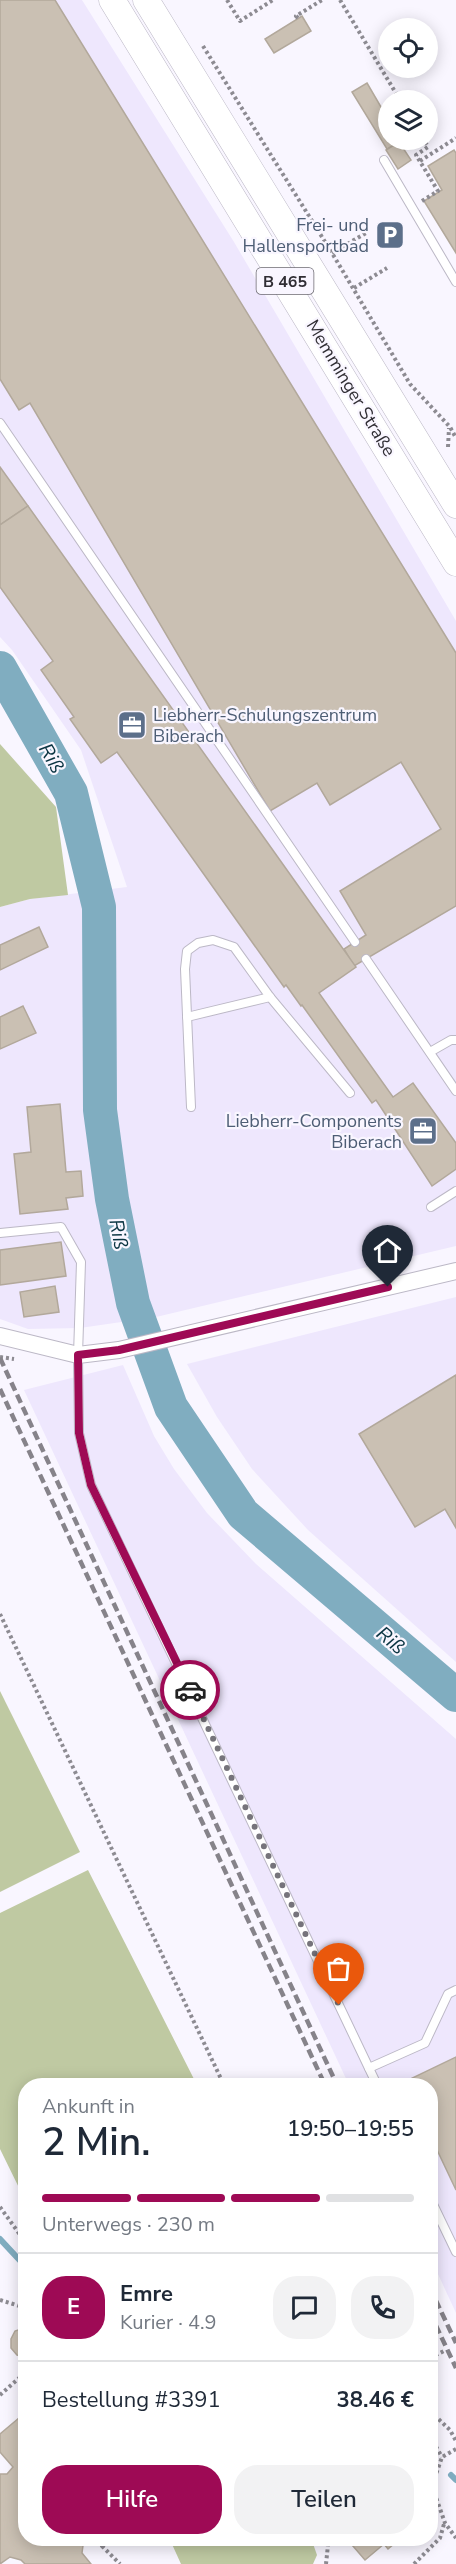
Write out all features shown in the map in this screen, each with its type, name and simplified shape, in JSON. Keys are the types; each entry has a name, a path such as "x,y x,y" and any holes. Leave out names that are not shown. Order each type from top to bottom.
{"main road":[{"name":"Memminger Straße","path":"112,0 456,563"},
{"name":"Memminger Straße","path":"146,0 456,505"}],"street":[{"path":"0,1336 78,1355 119,1350 456,1271"}],"lane":[{"path":"384,160 456,282"},
{"path":"0,423 355,942"},
{"path":"191,1107 185,969 187,951 198,943 213,940 234,947 270,998 350,1093"},
{"path":"366,959 456,1091"},
{"path":"187,1017 270,998"},
{"path":"430,1052 456,1040"},
{"path":"431,1208 456,1191"},
{"path":"0,1233 61,1227 81,1262 78,1355 79,1433 91,1485 374,2078"},
{"path":"369,2068 425,2043 448,1994 456,1990"},
{"path":"438,2215 456,2252"}],"path":[{"path":"227,0 240,21 273,0"},
{"path":"298,18 296,16 322,0"},
{"path":"340,0 394,90"},
{"path":"197,37 354,288 410,384 450,427 456,438"},
{"path":"420,161 456,138"},
{"path":"411,207 438,191 416,154 423,150"},
{"path":"332,253 366,233"},
{"path":"354,288 387,268"},
{"path":"450,427 447,445 451,454"},
{"path":"0,1614 221,2078"},
{"path":"0,2207 18,2232"},
{"path":"0,2300 18,2306"},
{"path":"438,2354 444,2351"},
{"path":"0,2394 18,2379"},
{"path":"438,2419 450,2430 456,2441"},
{"path":"438,2469 442,2457 456,2449"},
{"path":"438,2450 442,2457"},
{"path":"438,2503 445,2523 456,2538"},
{"path":"438,2540 445,2523"},
{"path":"102,2546 120,2564"},
{"path":"326,2564 328,2546"},
{"path":"414,2564 432,2546"}],"shaded area":[{"path":"0,0 82,0 234,242 456,621 456,1246 156,1317 80,1328 28,1329 0,1319 0,907 30,899 127,887 81,750 12,650 0,637"},
{"path":"456,1297 456,1662 308,1530 252,1469 217,1417 187,1364"},
{"path":"123,1365 154,1436 174,1469 207,1513 256,1564 456,1739 456,2313 438,2274 438,2078 346,2078 24,1390"}],"green space":[{"path":"0,744 56,807 68,895 30,899 0,907"},
{"path":"0,1691 80,1852 0,1892"},
{"path":"88,1870 193,2078 18,2078 18,2186 0,2149 0,1913"},
{"path":"173,2546 314,2546 317,2555 313,2564 181,2564"}],"building":[{"path":"0,0 55,0 456,653 456,906 354,966 344,949 366,935 340,891 441,829 401,762 330,805 317,783 270,811 30,403 19,410 0,379"},
{"path":"302,16 311,31 274,53 265,39"},
{"path":"367,83 378,102 378,134 352,92"},
{"path":"386,150 404,150 411,160 398,169"},
{"path":"454,150 456,153 456,253 424,201 442,190 428,166"},
{"path":"0,467 28,506 0,525"},
{"path":"28,506 356,967 319,993 393,1097 413,1083 456,1143 456,1169 432,1186 376,1100 372,1103 302,1005 286,985 284,987 117,752 101,763 70,719 74,717 41,670 53,661 0,587 0,525"},
{"path":"39,927 48,947 0,970 0,945"},
{"path":"23,1006 36,1033 0,1049 0,1017"},
{"path":"60,1104 66,1172 81,1171 83,1196 66,1198 68,1209 20,1214 14,1154 31,1152 27,1107"},
{"path":"61,1242 66,1276 0,1285 0,1250"},
{"path":"55,1286 59,1312 24,1317 20,1292"},
{"path":"456,1375 456,1528 445,1509 415,1527 359,1434"},
{"path":"456,2057 456,2190 438,2152 438,2078 412,2078"},
{"path":"18,2330 18,2355 11,2348 11,2339"},
{"path":"18,2419 18,2546 83,2546 82,2553 91,2564 25,2564 21,2560 10,2557 0,2564 0,2474 7,2474 13,2467 0,2452 0,2434"},
{"path":"353,2546 382,2546 365,2560"}],"waterway":[{"name":"Riß","path":"0,668 71,793 99,907 100,1110 112,1199 133,1303 171,1407 243,1514 456,1695"},
{"path":"0,2239 18,2258"},
{"path":"451,2475 456,2480"}],"railway":[{"path":"0,1358 334,2078"},
{"path":"0,1389 322,2078"},
{"path":"438,2305 456,2343"},
{"path":"438,2330 456,2368"}],"way so far":[{"path":"190,1690 339,2005"}],"place":[{"name":"Frei- und Hallensportbad","path":"390,235"},
{"name":"Liebherr-Schulungszentrum Biberach","path":"132,725"},
{"name":"Liebherr-Components Biberach","path":"423,1131"}],"route":[{"path":"190,1690 91,1485 79,1433 78,1355 119,1350 388,1287"}]}
